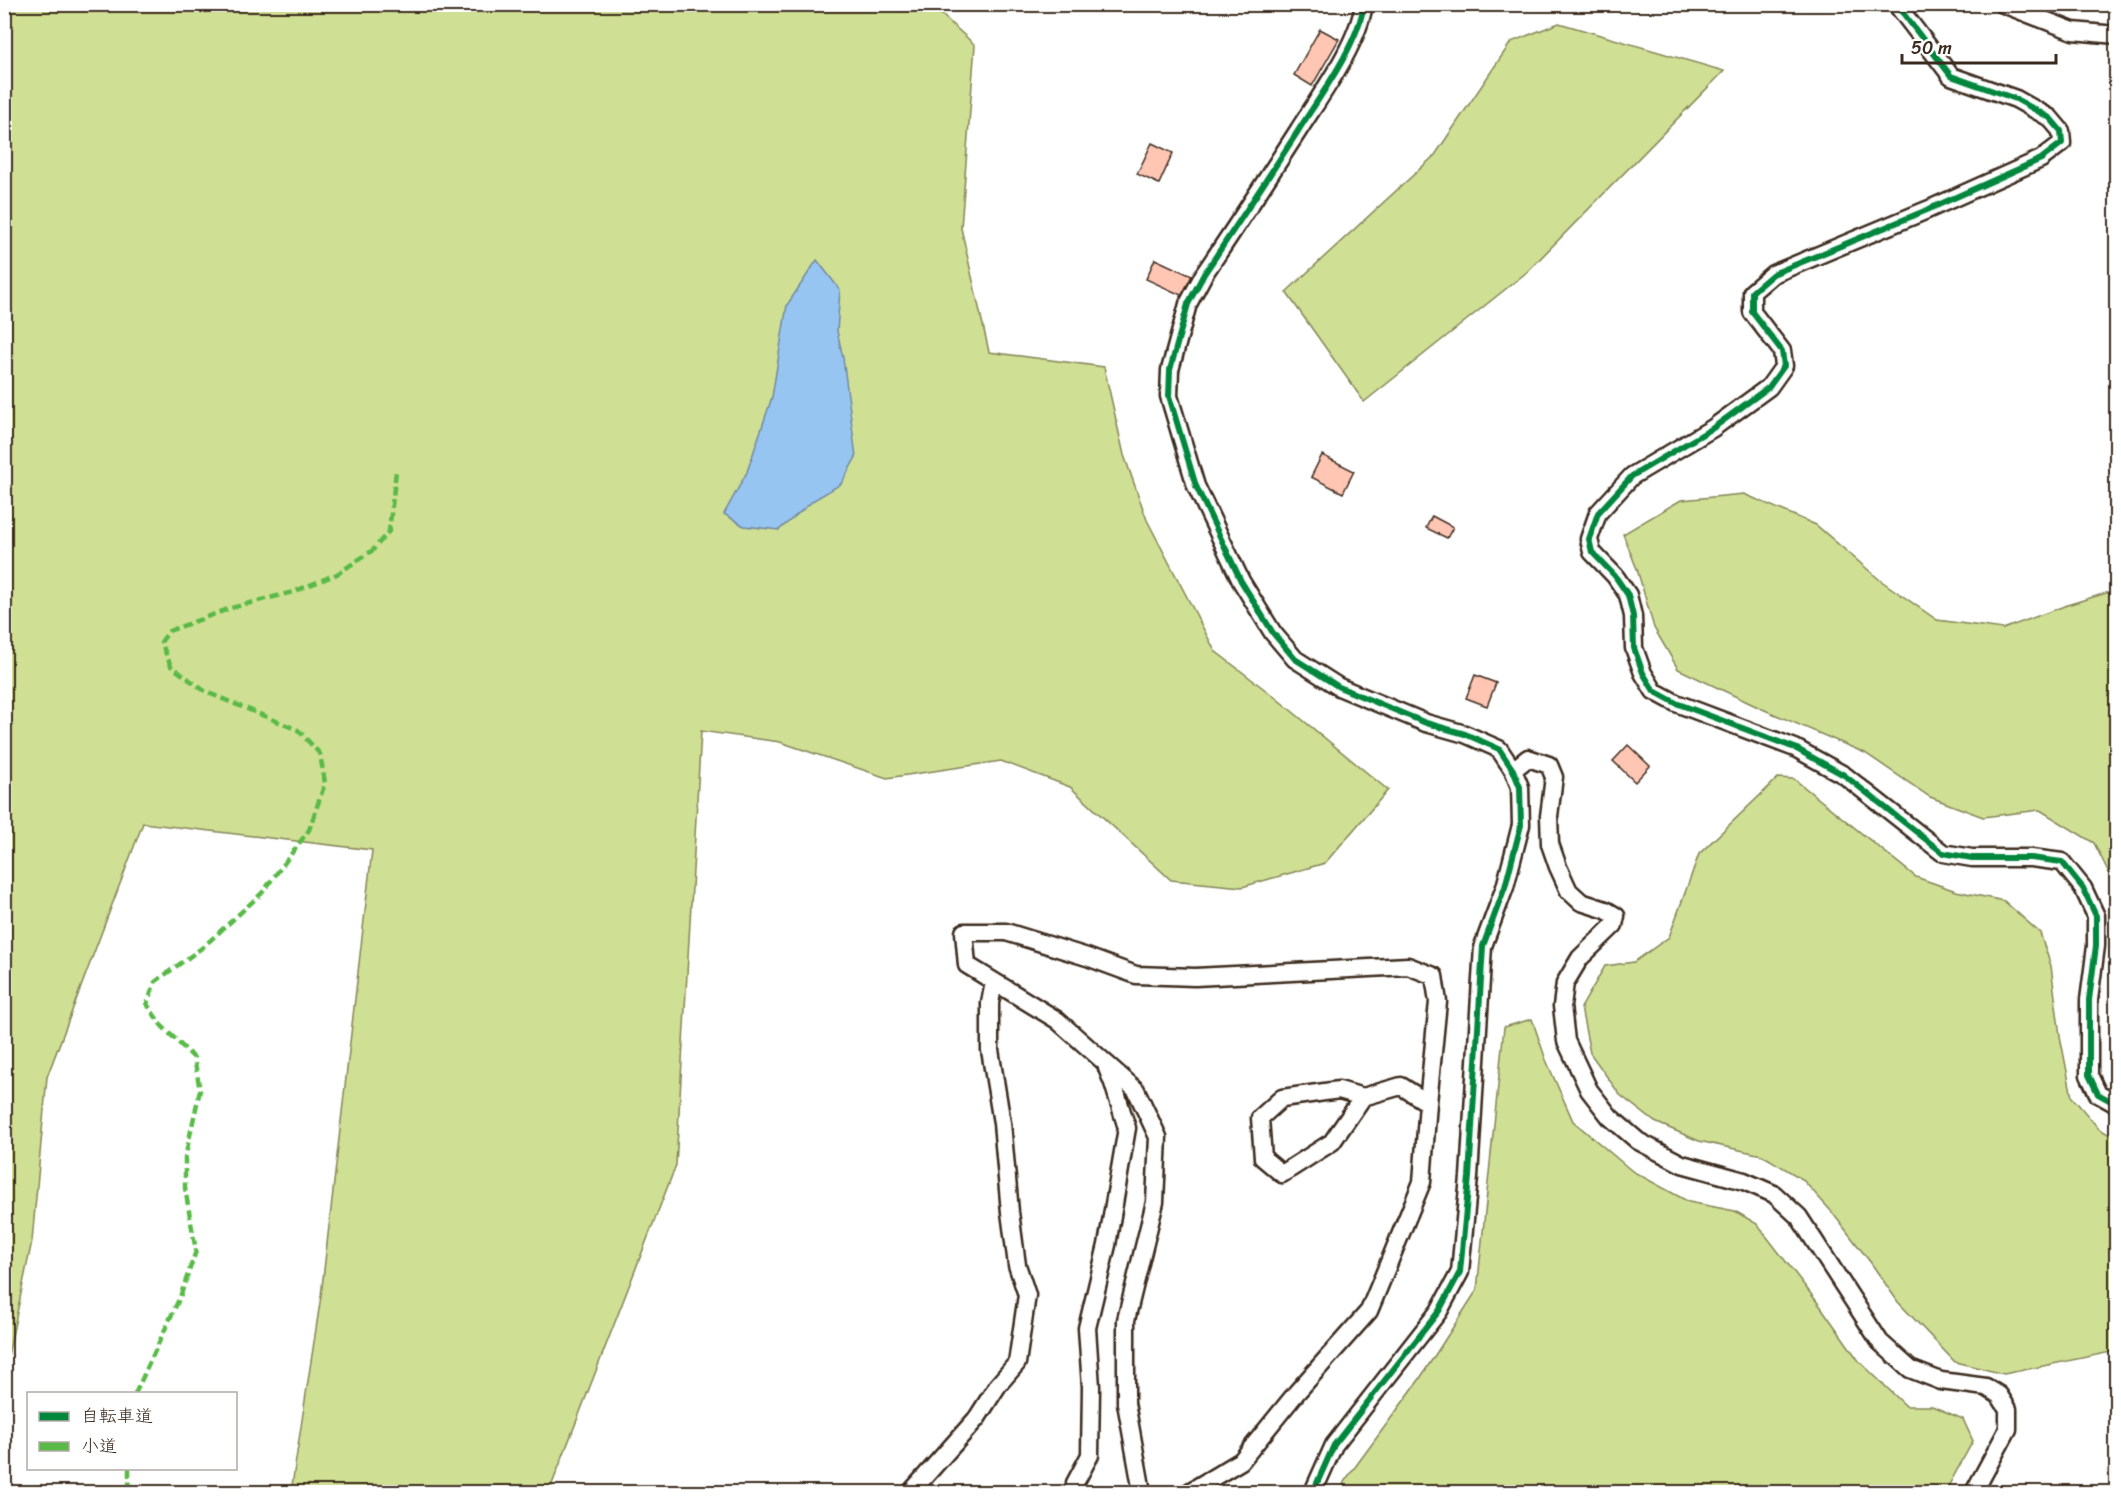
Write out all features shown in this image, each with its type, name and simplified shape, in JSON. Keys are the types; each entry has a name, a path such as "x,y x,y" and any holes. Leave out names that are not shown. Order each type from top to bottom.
{"street":[{"path":"1313,1492 1334,1445 1439,1311 1460,1272 1469,1177 1483,946 1505,887 1521,825 1520,787 1513,770 1499,749 1465,734 1426,723 1340,687 1295,659 1273,633 1236,571 1196,486 1169,396 1170,370 1188,304 1204,274 1324,90 1347,50 1363,14 1364,4"},
{"path":"1896,4 1951,76 2016,99 2050,118 2061,131 2062,143 2041,159 1927,210 1773,274 1752,291 1752,312 1782,351 1784,366 1769,387 1713,428 1632,476 1598,513 1589,538 1592,552 1615,576 1628,595 1634,616 1634,648 1643,673 1654,691 1676,703 1795,748 1845,776 1942,853 1972,858 2031,858 2062,862 2083,888 2096,916 2096,946 2089,1010 2089,1075 2098,1094 2116,1104"},
{"path":"2003,4 2073,31 2116,35"},
{"path":"1513,770 1528,758 1549,765 1554,777 1549,816 1550,844 1557,867 1569,891 1581,902 1606,910 1616,916 1614,926 1580,958 1565,983 1562,1006 1566,1041 1589,1090 1610,1117 1638,1141 1682,1164 1744,1181 1774,1194 1798,1217 1880,1342 1910,1369 1941,1381 1986,1387 1999,1395 2008,1409 2008,1429 1974,1492"},
{"path":"1142,1492 1126,1403 1126,1320 1155,1202 1158,1137 1136,1090 1057,1020 967,965 964,932 1006,932 1136,975 1196,977 1408,966 1434,976 1438,1002 1422,1182 1369,1311 1297,1392 1241,1461 1189,1492"},
{"path":"911,1492 977,1418 998,1385 1017,1363 1028,1295 1017,1265 1002,1123 990,1050 990,1003 994,982"},
{"path":"1074,1492 1075,1483 1090,1455 1091,1387 1087,1328 1107,1245 1127,1128 1104,1062"},
{"path":"1363,1097 1332,1142 1282,1174 1263,1158 1260,1118 1282,1098 1339,1090 1363,1097 1401,1086 1428,1104"}],"green space":[{"path":"5,5 931,5 975,45 961,228 989,352 1104,367 1124,455 1147,520 1215,651 1388,790 1325,863 1242,887 1171,880 1070,787 1001,761 887,778 780,742 701,731 676,1165 549,1492 291,1492 321,1296 372,850 143,823 47,1077 32,1241 5,1370"},
{"path":"1559,23 1724,71 1527,272 1364,402 1286,292 1435,155 1511,42"},
{"path":"1744,494 1816,525 1880,580 1937,620 2003,629 2067,605 2116,590 2116,887 2094,843 2040,810 1983,817 1930,797 1865,753 1760,708 1678,669 1654,628 1637,569 1623,534 1681,500"},
{"path":"1778,778 1794,779 1916,877 1956,891 2004,901 2040,933 2051,966 2060,1036 2072,1097 2099,1129 2116,1138 2116,1351 2004,1374 1955,1362 1898,1302 1831,1211 1802,1179 1762,1155 1699,1141 1655,1122 1620,1095 1590,1053 1581,1008 1605,966 1634,962 1669,937 1699,854"},
{"path":"1532,1019 1546,1060 1573,1121 1632,1171 1689,1202 1735,1211 1757,1224 1859,1361 1906,1406 1932,1406 1963,1419 1973,1441 1945,1492 1342,1492 1344,1482 1419,1380 1477,1290 1504,1027"}],"water":[{"path":"817,260 840,290 837,331 843,358 856,457 841,484 814,500 779,530 744,526 724,514 747,472 772,397 787,305"}],"building":[{"path":"1320,29 1339,39 1312,86 1294,75"},
{"path":"1152,143 1173,153 1159,184 1137,174"},
{"path":"1155,259 1192,276 1183,296 1146,279"},
{"path":"1322,455 1354,471 1343,493 1311,477"},
{"path":"1432,516 1453,527 1447,538 1426,528"},
{"path":"1475,675 1496,683 1487,706 1466,698"},
{"path":"1628,745 1650,766 1635,782 1613,761"}],"marked path":[{"path":"136,1392 180,1297 196,1251 185,1188 185,1158 200,1090 194,1058 161,1025 147,1004 155,982 203,947 262,893 309,830 325,783 320,754 298,730 206,692 171,666 161,642 169,631 231,608 293,592 337,574 373,550 389,531 396,471"},
{"path":"129,1470 129,1492"}],"cycle path":[{"path":"1313,1492 1334,1445 1439,1311 1460,1272 1469,1177 1483,946 1505,887 1521,825 1520,787 1513,770 1499,749 1465,734 1426,723 1339,687 1295,659 1273,633 1241,581 1196,486 1169,396 1170,370 1188,304 1204,274 1337,70 1354,36 1364,4"},
{"path":"1896,4 1951,76 2016,99 2050,118 2061,131 2062,143 2041,159 1927,210 1773,274 1752,292 1752,312 1782,351 1784,366 1769,387 1713,428 1632,476 1598,513 1589,539 1592,552 1615,576 1628,595 1633,616 1634,648 1643,673 1654,691 1676,703 1795,748 1844,775 1943,853 1972,858 2031,858 2062,862 2083,888 2096,916 2096,946 2089,1000 2089,1075 2098,1094 2116,1104"}]}
